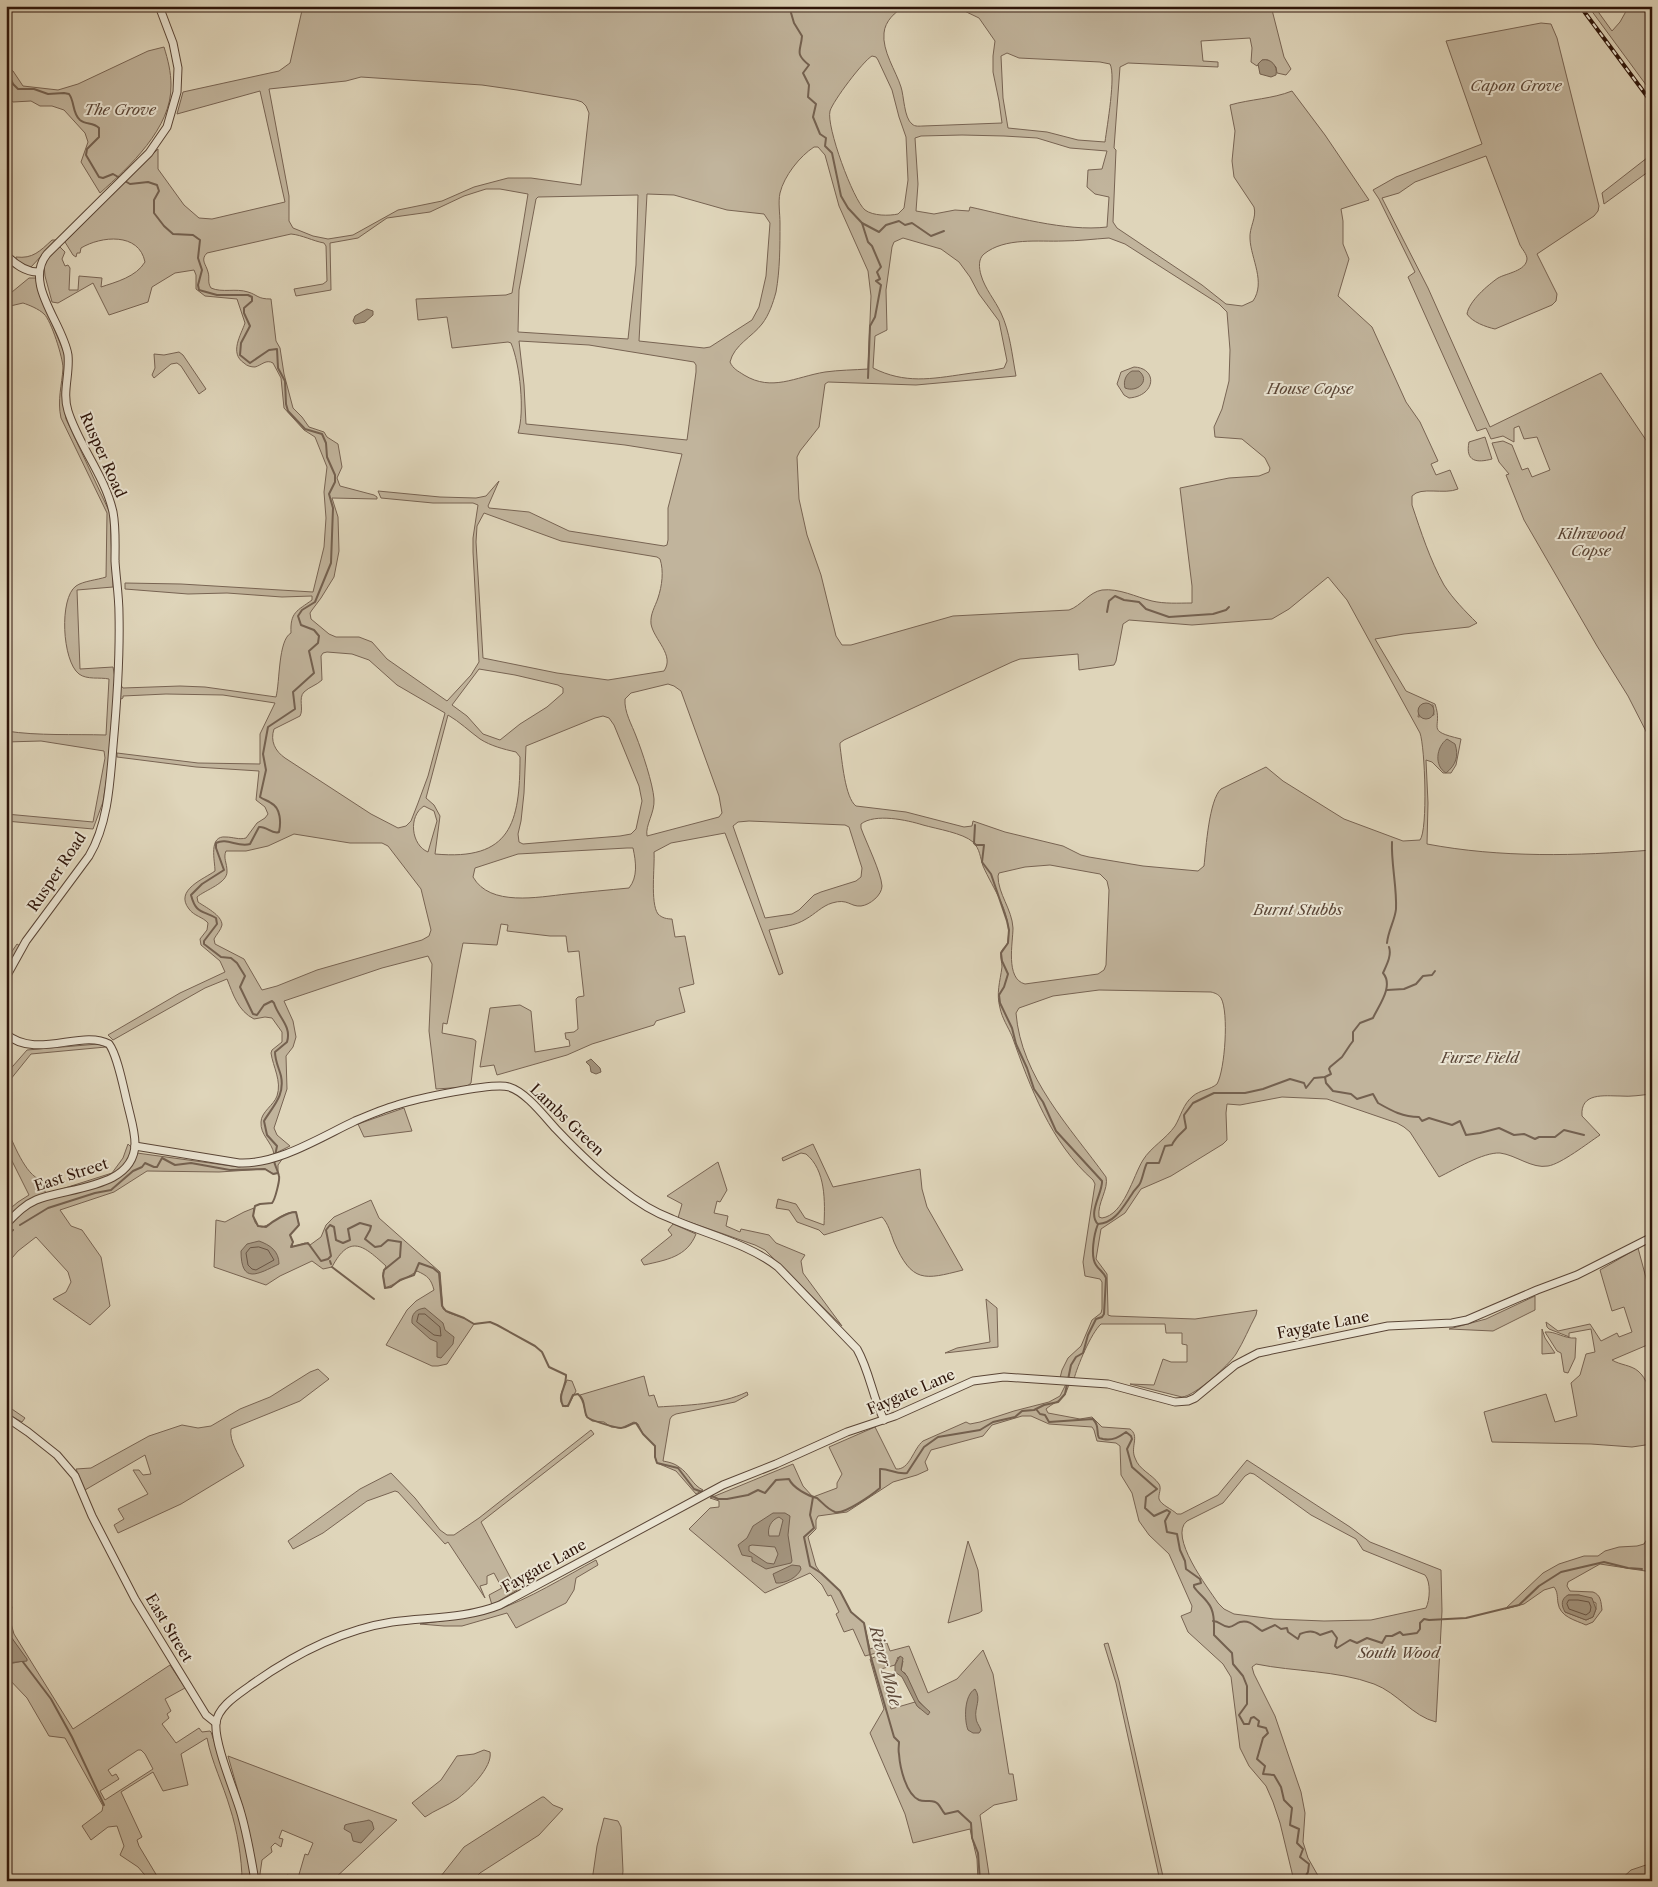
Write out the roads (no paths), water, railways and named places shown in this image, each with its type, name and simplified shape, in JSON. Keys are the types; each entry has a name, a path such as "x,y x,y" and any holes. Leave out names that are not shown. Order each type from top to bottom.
{"street":[{"path":"6,255 22,268 30,272 38,272 41,262 160,140 169,123 176,98 178,65 173,43 159,6"},
{"name":"Rusper Road","path":"6,977 26,941 95,844 106,804 116,715 119,613 113,512 68,410 65,393 68,367 67,353 46,301 38,272"},
{"path":"7,1035 18,1041 33,1044 95,1040 109,1044 113,1051 124,1088 135,1146"},
{"name":"Lambs Green","path":"135,1146 239,1163 253,1163 281,1155 399,1104 490,1086 509,1086 523,1096 617,1186 636,1200 674,1220 746,1247 764,1256 778,1267 857,1349 864,1362 875,1402 884,1420"},
{"name":"East Street","path":"6,1224 36,1200 114,1178 128,1164 135,1146"},
{"name":"Faygate Lane","path":"216,1723 223,1709 236,1696 270,1672 311,1649 380,1624 463,1616 500,1605 707,1494 847,1432 884,1420 979,1379 1000,1377 1113,1385 1171,1401 1190,1401 1235,1365 1258,1353 1310,1344 1388,1326 1452,1323 1467,1320 1577,1274 1652,1236"},
{"name":"East Street","path":"6,1417 57,1455 75,1476 92,1516 136,1599 206,1715 216,1723 224,1759 244,1823 255,1881"}],"water":[{"path":"1262,60 1268,60 1273,63 1276,75 1271,77 1260,74 1258,64"},
{"path":"367,309 373,311 373,315 365,322 355,324 353,321 355,316"},
{"path":"1132,371 1139,371 1144,379 1143,382 1134,389 1125,388 1126,378"},
{"path":"1423,703 1429,703 1434,708 1432,717 1423,719 1418,714 1418,708"},
{"path":"1447,739 1455,744 1457,756 1452,767 1446,773 1440,766 1438,756 1443,742"},
{"path":"591,1059 600,1068 601,1072 596,1074 591,1072 590,1066 586,1062"},
{"path":"259,1241 267,1244 276,1252 279,1264 258,1273 247,1273 242,1262 241,1251 247,1244"},
{"path":"425,1308 443,1323 445,1330 454,1337 453,1344 441,1358 437,1357 437,1342 430,1339 412,1323 412,1317 415,1312"},
{"path":"773,1513 785,1513 790,1516 788,1535 791,1563 766,1569 752,1561 752,1557 742,1555 738,1545 747,1538 753,1526","holes":["779,1517 783,1520 779,1536 769,1536 770,1525","749,1546 775,1547 778,1554 774,1564 767,1563 749,1551"]},
{"path":"792,1565 800,1566 801,1569 797,1575 787,1581 776,1583 773,1574"},
{"path":"1568,1595 1592,1598 1596,1609 1593,1617 1586,1620 1565,1612 1562,1602"},
{"path":"6,1630 27,1659 27,1661 7,1663"},
{"path":"900,1656 903,1658 901,1670 907,1676 919,1702 930,1712 928,1715 917,1706 902,1677 895,1672 895,1665"},
{"path":"975,1689 978,1696 976,1719 981,1730 979,1733 973,1733 968,1730 966,1720 967,1702 971,1692"},
{"path":"369,1820 372,1822 374,1829 361,1843 353,1841 351,1833 344,1829 345,1825"}],"waterway":[{"path":"789,6 794,23 802,36 801,58 809,65 803,73 809,85 808,97 816,104 813,117 820,134 826,138 825,146 832,153 841,196 848,208 862,223 868,242 872,246 881,267 877,272 880,279 876,281 881,285 875,317 870,326 868,378"},
{"path":"1645,6 1650,18"},
{"name":"River Mole","path":"6,69 13,84 18,89 34,89 48,94 69,94 77,117 82,122 99,128 99,137 87,149 86,155 99,177 103,178 113,174 130,184 148,182 157,185 159,191 154,200 154,213 164,226 173,234 193,235 200,240 198,258 202,270 198,285 199,290 217,295 248,295 252,297 252,301 244,308 244,313 250,326 241,343 240,355 250,363 269,350 277,349 278,368 285,381 288,411 305,429 322,434 326,443 327,457 335,475 335,482 329,494 333,508 331,563 315,602 302,610 298,616 301,625 314,630 319,636 318,643 309,651 314,673 293,692 295,709 268,727 263,754 266,770 260,797 277,808 280,820 279,832 276,833 259,827 250,844 241,845 224,841 216,843 224,870 202,884 191,895 197,909 216,918 217,924 204,941 204,944 221,957 231,958 237,963 245,976 240,987 253,1014 257,1015 264,1005 272,1001 288,1031 287,1042 275,1052 282,1083 280,1095 264,1121 267,1135 277,1146 275,1156"},
{"path":"862,223 879,232 886,225 899,221 905,225 912,223 931,236 944,231"},
{"path":"1107,612 1109,601 1115,596 1124,600 1139,602 1146,609 1169,617 1213,614 1226,610 1229,607"},
{"path":"710,1495 718,1499 727,1499 748,1495 758,1490 765,1493 776,1480 789,1479 797,1488 817,1498 832,1511 839,1512 845,1510 880,1488 880,1469 907,1473 924,1447 938,1437 980,1430 993,1422 1015,1417 1022,1411 1034,1410 1044,1405 1058,1402 1065,1394 1071,1365 1076,1357 1083,1353 1088,1335 1096,1319 1104,1314 1106,1278 1096,1265 1093,1256 1094,1239 1098,1224 1094,1215 1102,1181 1056,1131 1043,1102 1034,1089 1016,1044 1012,1028 1000,1003 999,995 1008,974 1002,961 1001,953 1008,943 1009,930 991,874 982,862 984,845 976,845 974,843 975,825"},
{"path":"1387,943 1396,909 1392,842"},
{"path":"1098,1224 1109,1221 1122,1209 1140,1183 1147,1163 1159,1163 1165,1146 1172,1145 1186,1128 1184,1115 1193,1103 1214,1093 1245,1093 1263,1089 1290,1079 1304,1083 1306,1088 1314,1078 1325,1077 1331,1074 1330,1067 1342,1057 1353,1041 1353,1032 1360,1023 1373,1018 1382,1001 1387,984 1383,973 1389,957 1389,947"},
{"path":"1387,990 1404,989 1416,984 1423,976 1432,975 1435,971"},
{"path":"1325,1077 1326,1083 1333,1091 1351,1094 1357,1099 1373,1094 1378,1103 1403,1115 1419,1117 1422,1121 1429,1118 1452,1125 1460,1121 1466,1135 1499,1128 1514,1135 1524,1134 1535,1139 1539,1137 1555,1137 1564,1130 1584,1135"},
{"path":"20,1225 48,1208 95,1193 111,1190 145,1163 157,1167 162,1158 175,1165 191,1163 230,1170 265,1169 273,1174 278,1173"},
{"name":"River Mole","path":"274,1161 279,1176 277,1190 272,1203 255,1206 253,1216 258,1226 266,1227 284,1215 296,1212 299,1225 290,1235 293,1242 291,1247 308,1243 321,1261 331,1256 326,1230 330,1225 334,1227 336,1240 343,1243 350,1240 348,1229 360,1223 371,1226 365,1239 375,1247 381,1246 388,1240 401,1242 400,1257 384,1270 385,1288 391,1287 400,1280 414,1275 419,1263 433,1268 439,1273 442,1306 446,1311 474,1324 490,1322 535,1346 542,1352 549,1367 566,1375 561,1397 563,1406 568,1406 573,1395 578,1394 582,1399 587,1417 603,1424 621,1428 636,1423 643,1434 655,1446 657,1463 678,1468 694,1489 705,1493"},
{"path":"6,1236 13,1230"},
{"path":"6,1247 6,1253"},
{"path":"332,1267 374,1299"},
{"path":"1036,1409 1040,1414 1045,1415 1049,1422 1093,1419 1097,1425 1099,1438 1113,1439 1126,1432 1131,1436 1132,1439 1127,1449 1132,1467 1157,1489 1146,1497 1145,1508 1154,1516 1167,1510 1170,1512 1165,1521 1167,1532 1177,1534 1186,1569 1200,1579 1201,1583 1194,1585 1194,1587 1212,1610 1214,1635 1232,1653 1233,1664 1243,1676 1247,1686 1247,1704 1239,1715 1244,1724 1249,1724 1251,1718 1254,1717 1259,1721 1258,1726 1266,1728 1268,1733 1263,1738 1257,1759 1265,1766 1263,1774 1274,1775 1281,1787 1284,1800 1292,1808 1290,1825 1299,1829 1297,1843 1303,1849 1300,1857 1309,1864 1308,1872 1303,1881"},
{"name":"River Mole","path":"813,1497 810,1515 814,1528 804,1537 810,1566 821,1573 840,1591 851,1612 864,1623 870,1654 894,1737 899,1742 904,1780 914,1797 919,1800 936,1802 945,1814 958,1811 971,1823 972,1838 978,1853 980,1881"},
{"path":"1213,1621 1229,1627 1240,1622 1247,1622 1262,1631 1275,1625 1281,1629 1287,1628 1288,1632 1298,1639 1300,1634 1306,1632 1320,1635 1332,1631 1337,1638 1335,1646 1337,1648 1350,1640 1357,1643 1367,1638 1382,1643 1386,1636 1392,1636 1400,1632 1403,1635 1417,1633 1420,1629 1420,1623 1424,1619 1466,1618 1519,1605 1539,1586 1561,1572 1604,1562 1628,1568 1642,1569"},
{"path":"23,1662 51,1699 72,1737 104,1805"},
{"path":"1645,1881 1646,1878 1652,1880"}],"railway":[{"path":"1580,6 1652,103"}],"park label":[{"name":"Capon Grove","path":"1516,86"},
{"name":"The Grove","path":"120,110"},
{"name":"House Copse","path":"1310,389"},
{"name":"Kilnwood Copse","path":"1591,542"},
{"name":"Burnt Stubbs","path":"1298,910"},
{"name":"Furze Field","path":"1480,1058"},
{"name":"South Wood","path":"1399,1653"}]}
